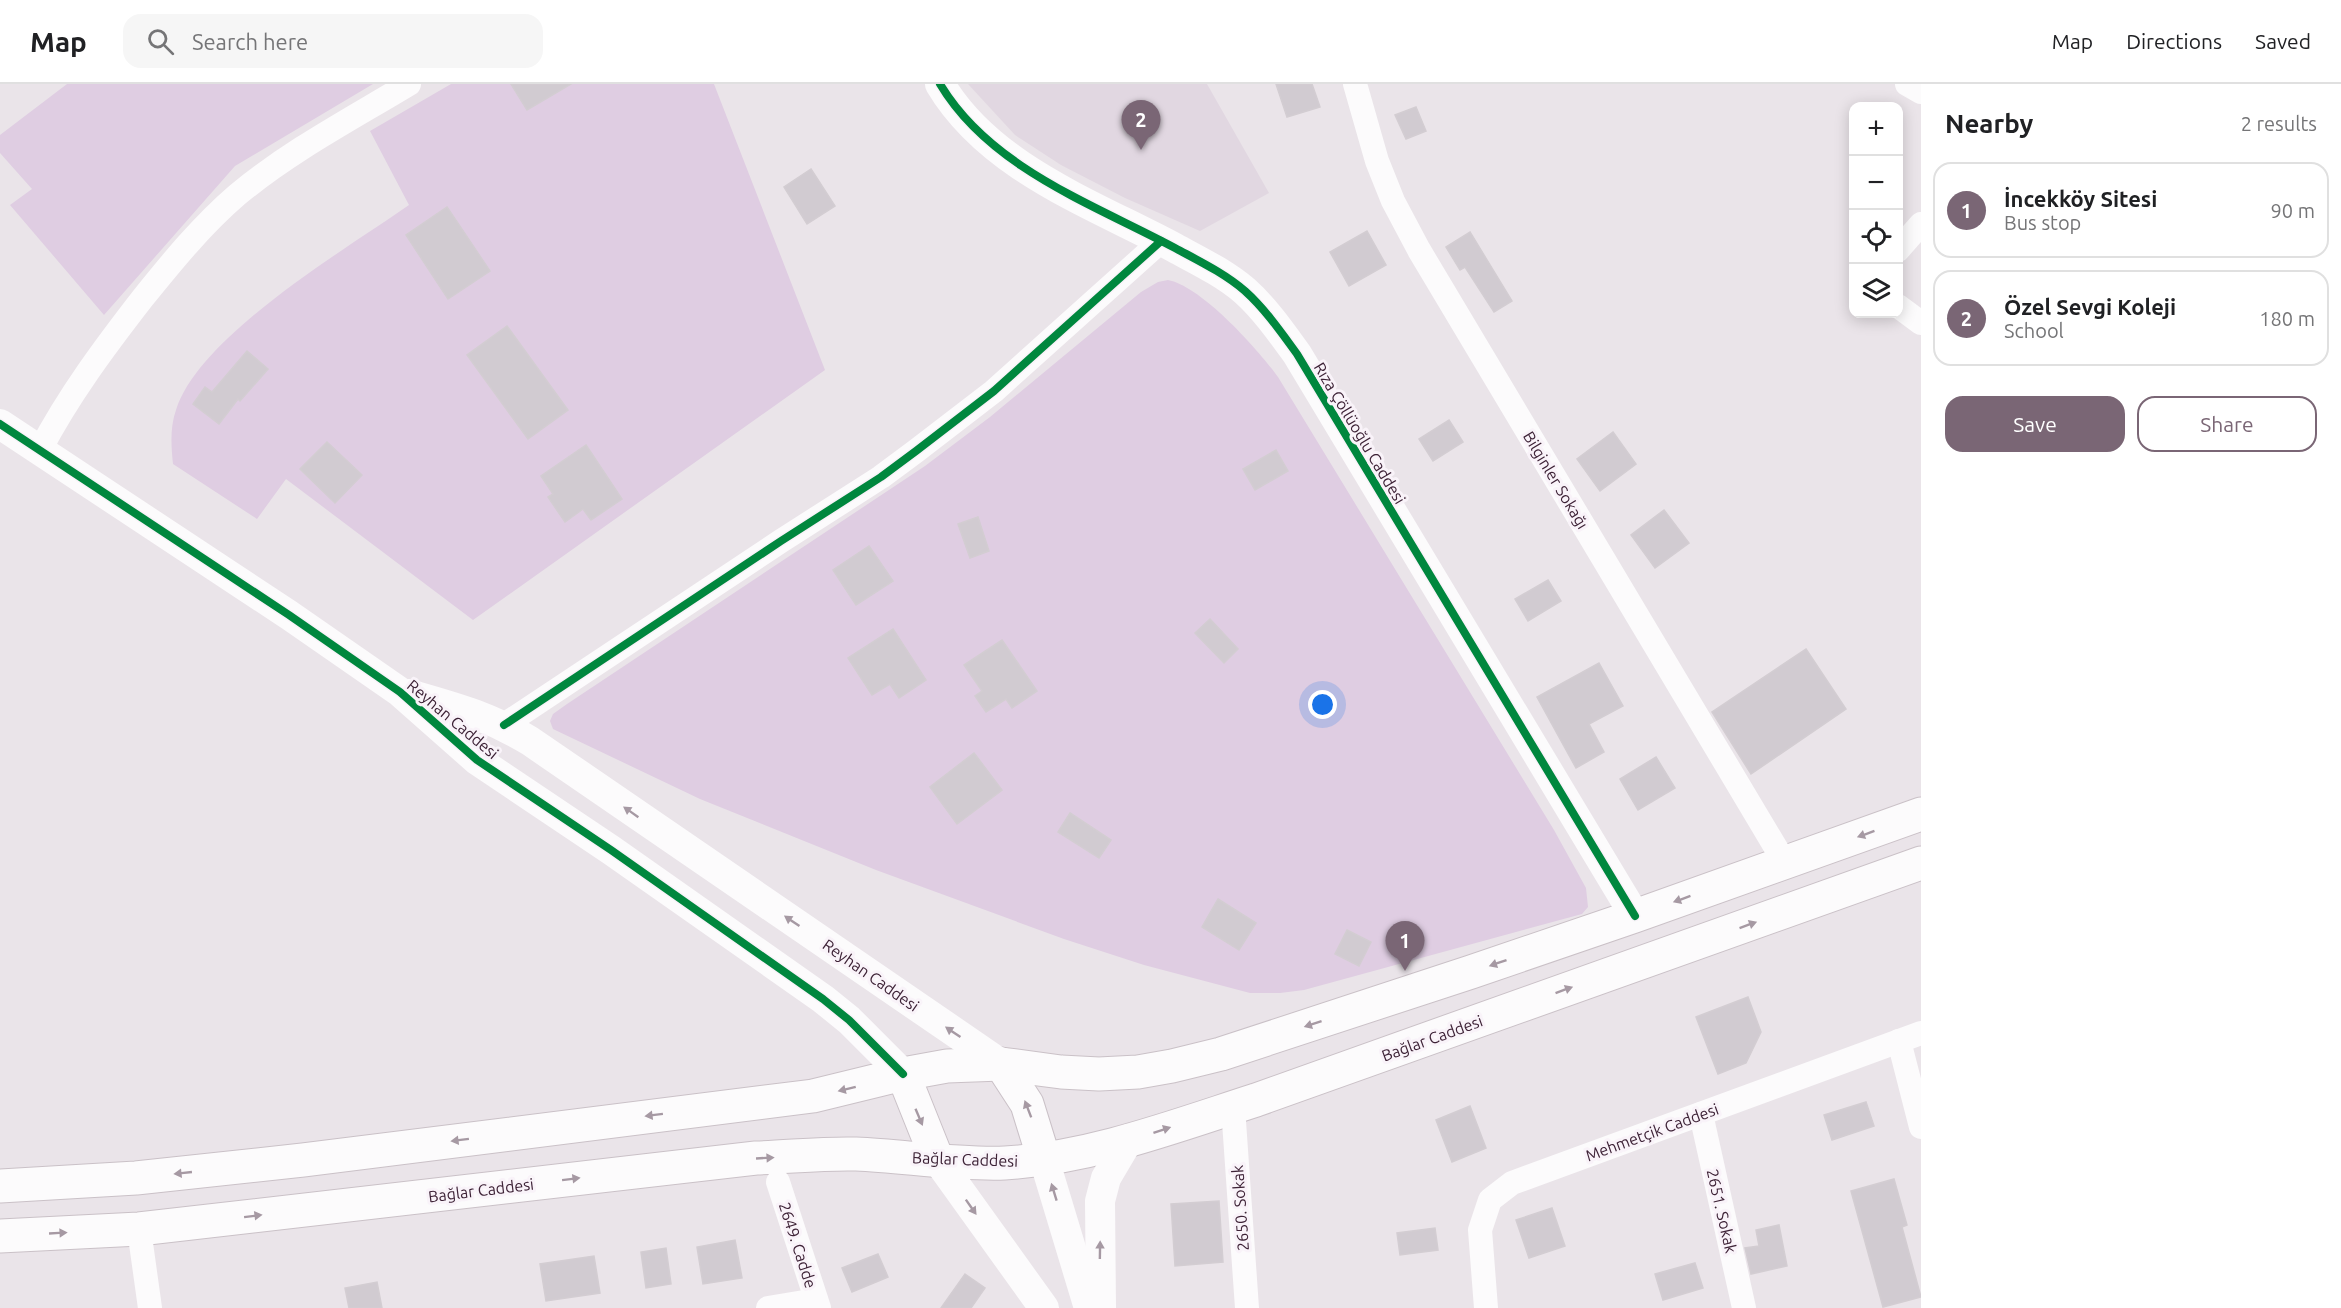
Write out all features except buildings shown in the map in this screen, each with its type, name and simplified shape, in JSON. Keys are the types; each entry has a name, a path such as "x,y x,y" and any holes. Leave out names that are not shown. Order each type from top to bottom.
{"main road":[{"path":"0,1186 136,1178 303,1160 813,1096 903,1074 947,1066 1001,1064 1061,1072 1099,1074 1138,1072 1173,1066 1221,1054 1635,916 1921,814"},
{"name":"Bağlar Caddesi","path":"0,1236 139,1229 756,1158 853,1154 1004,1163 1044,1159 1129,1139 1233,1107 1921,863"},
{"path":"1001,1064 1027,1104 1044,1159"},
{"path":"903,1074 938,1159"}],"street":[{"path":"40,450 87,371 171,263 205,227 237,196 294,153 409,84"},
{"name":"Rıza Çöllüoğlu Caddesi","path":"940,84 973,126 1004,154 1033,174 1213,268 1245,291 1269,317 1297,354 1635,916"},
{"name":"Bilginler Sokağı","path":"1354,84 1377,161 1393,201 1419,250 1785,863"},
{"path":"1907,84 1921,92"},
{"path":"1903,245 1921,224"},
{"path":"504,725 916,452 994,391 1161,241"},
{"path":"1903,309 1921,323"},
{"name":"Reyhan Caddesi","path":"0,424 400,692 477,760 611,850 823,999 849,1020 903,1074"},
{"name":"Reyhan Caddesi","path":"400,692 481,715 504,725 1001,1064"},
{"path":"1910,1037 1921,1127"},
{"name":"Mehmetçik Caddesi","path":"1486,1308 1479,1230 1490,1200 1512,1183 1910,1037"},
{"name":"2650. Sokak","path":"1233,1107 1247,1308"},
{"name":"2651. Sokak","path":"1701,1114 1744,1308"},
{"path":"1101,1308 1101,1202 1106,1178 1129,1139"},
{"path":"938,1159 1044,1308"},
{"path":"1044,1159 1089,1308"},
{"name":"2649. Cadde","path":"778,1182 817,1304"},
{"path":"139,1229 150,1308"},
{"path":"768,1308 817,1304"}],"shaded area":[{"path":"67,84 373,84 235,166 104,315 10,205 32,189 0,153 0,135"},
{"path":"451,84 714,84 825,370 473,620 286,479 257,519 173,464 171,443 176,410 190,382 214,353 243,324 313,270 409,205 370,131"},
{"path":"968,84 1207,84 1269,193 1200,231 1125,198 1061,165 1015,135"},
{"path":"1168,280 1196,294 1228,320 1278,377 1554,830 1586,888 1588,907 1582,914 1304,990 1250,993 1144,965 1064,939 876,870 700,799 553,729 550,721 553,714 925,466 990,417 1141,292 1158,282"}],"cycle path":[{"path":"940,84 961,113 986,139 1015,161 1045,181 1220,273 1245,291 1266,313 1297,354 1635,916"},
{"path":"504,725 881,477 994,391 1161,241"},
{"path":"0,424 289,615 400,692 477,760 611,850 823,999 849,1020 903,1074"}],"place":[{"name":"Özel Sevgi Koleji","path":"1141,150"},
{"name":"İncekköy Sitesi","path":"1405,971"}]}
